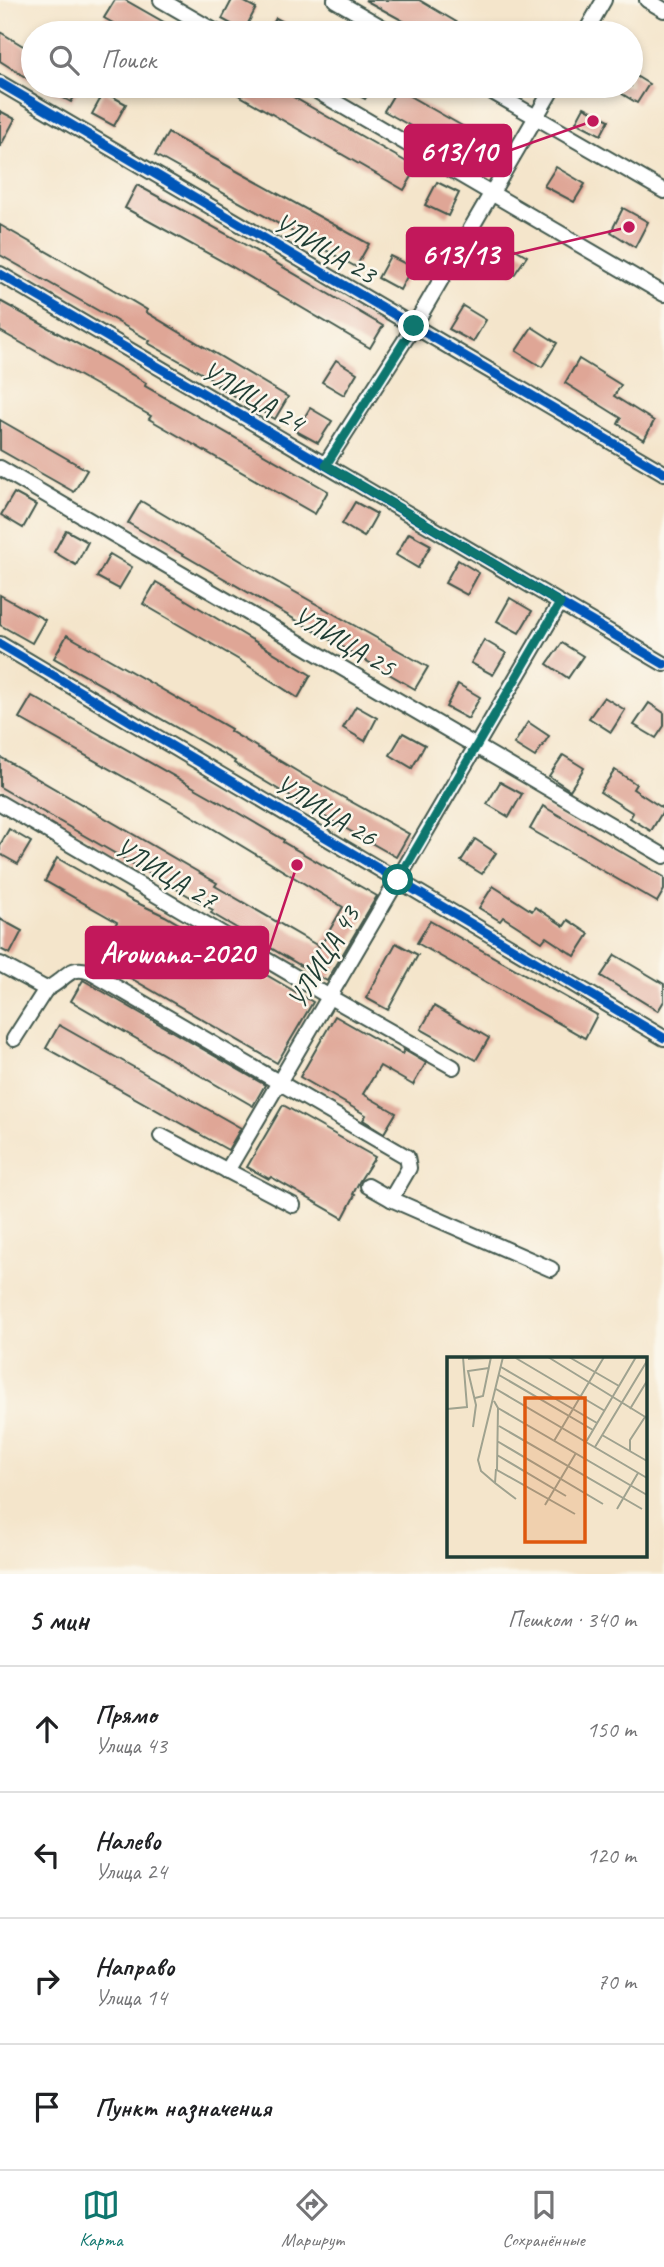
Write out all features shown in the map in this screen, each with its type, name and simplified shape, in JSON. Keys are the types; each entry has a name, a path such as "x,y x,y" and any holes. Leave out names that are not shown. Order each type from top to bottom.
{"street":[{"path":"161,0 197,21"},
{"path":"335,0 371,21"},
{"path":"591,21 604,0"},
{"path":"647,0 664,10"},
{"name":"УЛИЦА 23","path":"0,83 21,95"},
{"name":"УЛИЦА 23","path":"26,98 664,473"},
{"path":"329,98 664,294"},
{"path":"503,98 664,191"},
{"path":"326,465 414,326 547,98"},
{"name":"УЛИЦА 24","path":"0,274 664,664"},
{"name":"УЛИЦА 25","path":"0,468 664,856"},
{"name":"УЛИЦА 43","path":"227,1171 560,603"},
{"name":"УЛИЦА 26","path":"0,644 664,1038"},
{"name":"УЛИЦА 27","path":"0,803 453,1067"},
{"path":"0,964 46,989"},
{"path":"14,1039 46,989 74,968 81,968 407,1157 409,1168 391,1199"},
{"path":"161,1136 293,1205"},
{"path":"368,1186 391,1199 551,1269"}],"building":[{"path":"115,0 125,0 162,21 109,21 104,18"},
{"path":"232,0 241,0 256,8 249,21 222,19"},
{"path":"365,0 419,0 455,21 403,21"},
{"path":"0,32 21,45 21,74 0,61"},
{"path":"643,80 649,84 643,94"},
{"path":"101,98 115,98 126,104 114,126 92,114"},
{"path":"244,98 295,98 417,168 404,190"},
{"path":"392,98 413,98 496,145 483,167 384,111"},
{"path":"584,107 609,120 601,135 576,122"},
{"path":"0,111 15,119 0,147"},
{"path":"168,133 369,244 356,267 155,155"},
{"path":"556,167 585,184 574,202 544,186"},
{"path":"437,182 459,193 448,216 425,205"},
{"path":"137,185 232,237 383,326 370,348 231,266 125,208"},
{"path":"623,208 648,222 635,247 611,232"},
{"path":"0,225 107,286 288,397 275,419 217,386 219,383 148,343 150,341 0,255"},
{"path":"502,241 527,256 514,275 490,260"},
{"path":"390,256 412,267 400,290 378,278"},
{"path":"0,301 107,360 146,383 145,386 328,491 315,514 149,419 151,416 0,331"},
{"path":"463,306 486,320 473,342 449,329"},
{"path":"532,327 557,343 542,367 516,351"},
{"path":"579,359 621,385 614,396 654,421 644,440 618,424 621,418 565,383"},
{"path":"336,360 357,373 344,395 322,382"},
{"path":"310,408 332,421 318,443 296,431"},
{"path":"0,420 87,470 74,492 0,450"},
{"path":"14,493 36,505 23,528 1,515"},
{"path":"141,501 263,574 428,667 415,689 128,523"},
{"path":"355,502 377,514 364,537 342,524"},
{"path":"66,530 88,542 76,565 54,552"},
{"path":"409,533 431,545 418,568 396,555"},
{"path":"110,554 132,567 119,589 97,577"},
{"path":"458,560 479,573 467,595 445,583"},
{"path":"156,582 311,675 298,698 143,604"},
{"path":"0,595 45,620 32,643 0,625"},
{"path":"510,598 532,611 519,633 497,621"},
{"path":"67,635 231,729 230,731 305,776 409,834 396,857 54,658"},
{"path":"484,640 506,653 493,675 471,663"},
{"path":"562,643 583,656 568,678 547,664"},
{"path":"458,684 480,697 468,719 446,707"},
{"path":"32,696 218,801 377,896 327,981 211,913 213,910 0,787 0,757 217,883 215,886 320,947 343,907 184,811 19,718"},
{"path":"604,697 625,710 611,732 589,718"},
{"path":"649,703 664,713 664,726 656,738 634,725"},
{"path":"356,706 377,718 365,741 343,728"},
{"path":"528,722 549,736 535,757 514,744"},
{"path":"403,733 425,745 412,768 390,755"},
{"path":"563,755 584,768 570,790 549,776"},
{"path":"615,770 636,784 633,789 664,809 651,831 630,818 633,813 600,792"},
{"path":"500,782 522,794 509,817 487,804"},
{"path":"543,806 664,877 664,890 657,902 530,829"},
{"path":"9,829 31,842 18,864 0,854 0,845"},
{"path":"475,839 496,853 482,874 461,861"},
{"path":"57,858 165,916 313,1002 277,1063 96,958 117,922 45,881"},
{"path":"493,886 532,911 535,907 564,926 568,920 589,934 575,956 546,937 542,942 503,917 500,921 479,908"},
{"path":"0,919 22,931 10,954 0,949"},
{"path":"430,921 597,1015 585,1038 417,943"},
{"path":"396,943 418,955 388,1010 366,998"},
{"path":"615,955 664,984 664,1001 658,1011 601,976"},
{"path":"83,980 265,1085 253,1106 71,1001"},
{"path":"434,1006 489,1038 476,1060 421,1029"},
{"path":"335,1016 402,1054 404,1050 426,1063 413,1085 380,1066 363,1094 396,1113 384,1133 363,1120 366,1115 300,1077"},
{"path":"59,1025 241,1128 228,1150 46,1048"},
{"path":"283,1105 375,1157 359,1182 343,1218 271,1177 269,1179 247,1167"}],"cycle path":[{"path":"0,83 21,95"},
{"path":"26,98 664,473"},
{"path":"0,274 664,664"},
{"path":"0,644 664,1038"}],"place":[{"name":"613/10","path":"593,121"},
{"name":"613/13","path":"629,227"},
{"name":"Arowana-2020","path":"297,865"}],"route":[{"path":"398,880 560,603 326,465 414,326"}]}
